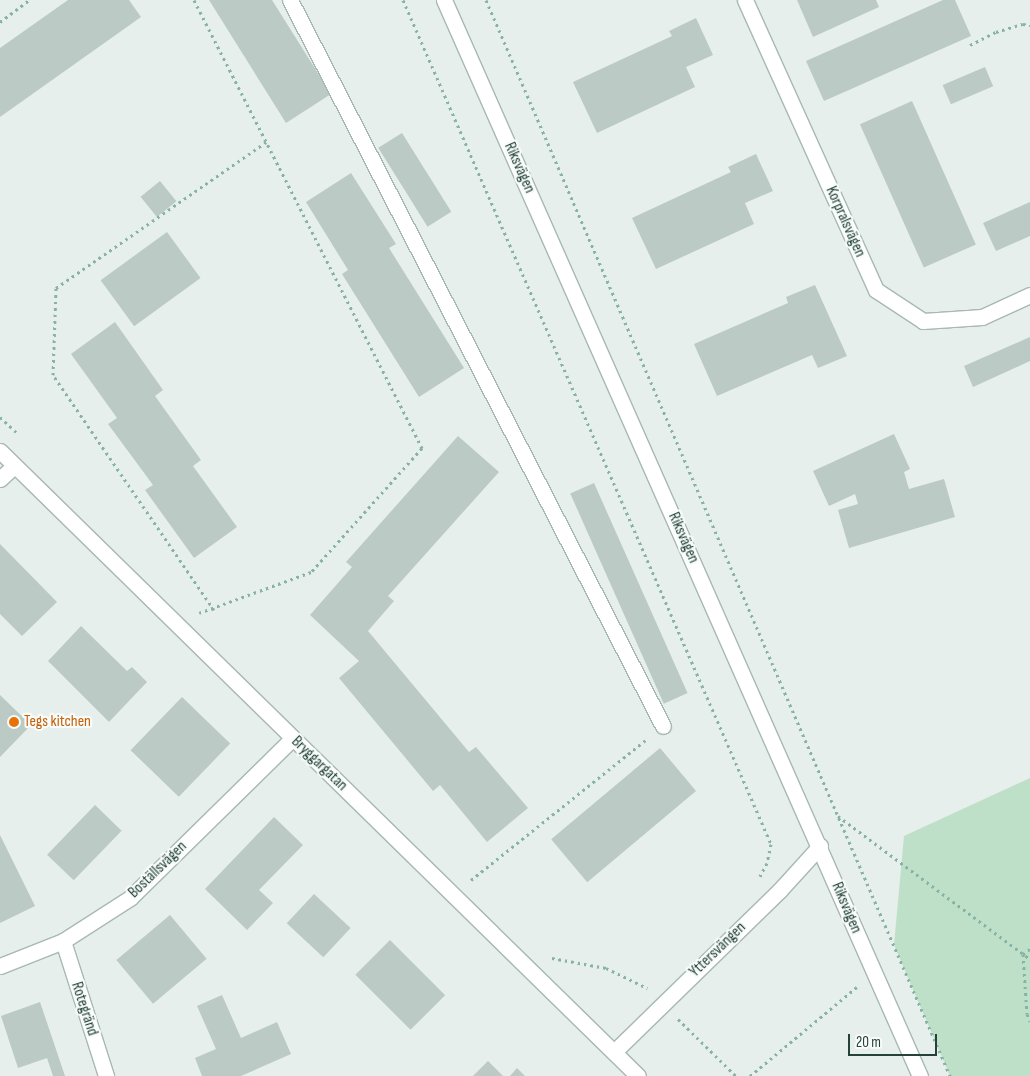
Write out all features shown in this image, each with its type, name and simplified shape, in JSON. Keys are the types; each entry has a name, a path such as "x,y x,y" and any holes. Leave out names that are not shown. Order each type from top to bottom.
{"street":[{"path":"290,0 663,726"},
{"name":"Riksvägen","path":"444,0 820,846 873,973 920,1076"},
{"name":"Korpralsvägen","path":"745,0 876,290 923,321 982,317 1030,295"},
{"name":"Bryggargatan","path":"0,452 638,1076"},
{"path":"0,478 14,466"},
{"name":"Boställsvägen","path":"0,966 62,942 130,898 292,739"},
{"name":"Yttersvängen","path":"614,1052 820,846"},
{"name":"Rotegränd","path":"62,942 106,1076"}],"path":[{"path":"0,22 29,0"},
{"path":"194,0 422,448 311,572 214,610 199,613"},
{"path":"403,0 771,844 767,863 756,883"},
{"path":"486,0 950,1076"},
{"path":"970,45 996,32 1023,24 1030,25"},
{"path":"214,610 53,375 56,288 266,142"},
{"path":"0,417 21,438"},
{"path":"192,606 206,620"},
{"path":"470,880 663,726"},
{"path":"838,815 1030,959"},
{"path":"463,873 477,887"},
{"path":"750,1076 873,973 894,945"},
{"path":"1023,954 1030,949"},
{"path":"1023,954 1027,1014 1030,1021"},
{"path":"548,957 606,968 628,976 652,992 736,1076"}],"green space":[{"path":"1030,778 1030,1076 950,1076 894,945 904,836"}],"building":[{"path":"68,0 129,0 141,17 0,117 0,48"},
{"path":"209,0 272,0 331,94 286,123"},
{"path":"797,0 876,0 879,7 813,37"},
{"path":"943,0 955,0 971,36 824,101 806,61"},
{"path":"696,18 713,55 686,67 695,87 597,133 573,82 672,36 669,31"},
{"path":"985,67 993,86 951,104 943,85"},
{"path":"912,101 976,244 924,268 860,124"},
{"path":"402,133 451,212 428,227 378,148"},
{"path":"756,154 773,191 745,203 754,224 656,269 632,218 731,172 728,167"},
{"path":"351,173 396,244 389,248 464,368 419,397 342,274 348,270 306,202"},
{"path":"160,181 176,201 157,217 141,197"},
{"path":"1030,202 1030,236 996,251 983,223"},
{"path":"167,232 201,278 134,326 101,280"},
{"path":"815,285 847,356 818,368 812,355 717,396 694,344 788,303 786,297"},
{"path":"115,322 163,390 155,396 201,460 193,466 237,527 194,558 145,490 153,485 108,424 117,418 71,354"},
{"path":"1030,337 1030,361 973,387 964,366"},
{"path":"894,434 910,469 904,472 909,489 944,479 955,517 849,548 838,510 858,504 855,494 829,506 813,471"},
{"path":"458,436 499,472 388,596 394,601 368,631 469,752 476,747 528,808 487,842 440,785 433,791 339,678 359,661 310,615 352,567 346,562"},
{"path":"594,483 688,693 664,704 570,494"},
{"path":"0,544 57,602 22,636 0,614"},
{"path":"81,626 127,671 132,667 147,682 109,722 48,661"},
{"path":"0,695 31,725 0,757"},
{"path":"182,697 230,744 179,797 131,750"},
{"path":"660,748 696,791 587,882 551,839"},
{"path":"95,805 122,831 74,880 47,855"},
{"path":"274,817 303,845 259,890 273,903 247,930 205,889"},
{"path":"0,835 35,906 0,923"},
{"path":"314,894 351,928 323,957 287,923"},
{"path":"170,915 207,959 153,1004 116,960"},
{"path":"390,940 445,995 411,1030 355,975"},
{"path":"222,995 241,1038 277,1022 291,1054 241,1076 202,1076 195,1058 216,1049 197,1006"},
{"path":"40,1002 65,1076 53,1076 47,1058 18,1068 1,1016"},
{"path":"488,1061 503,1076 473,1076"},
{"path":"517,1068 525,1076 510,1076"}],"place":[{"name":"Tegs kitchen","path":"14,722"}]}
